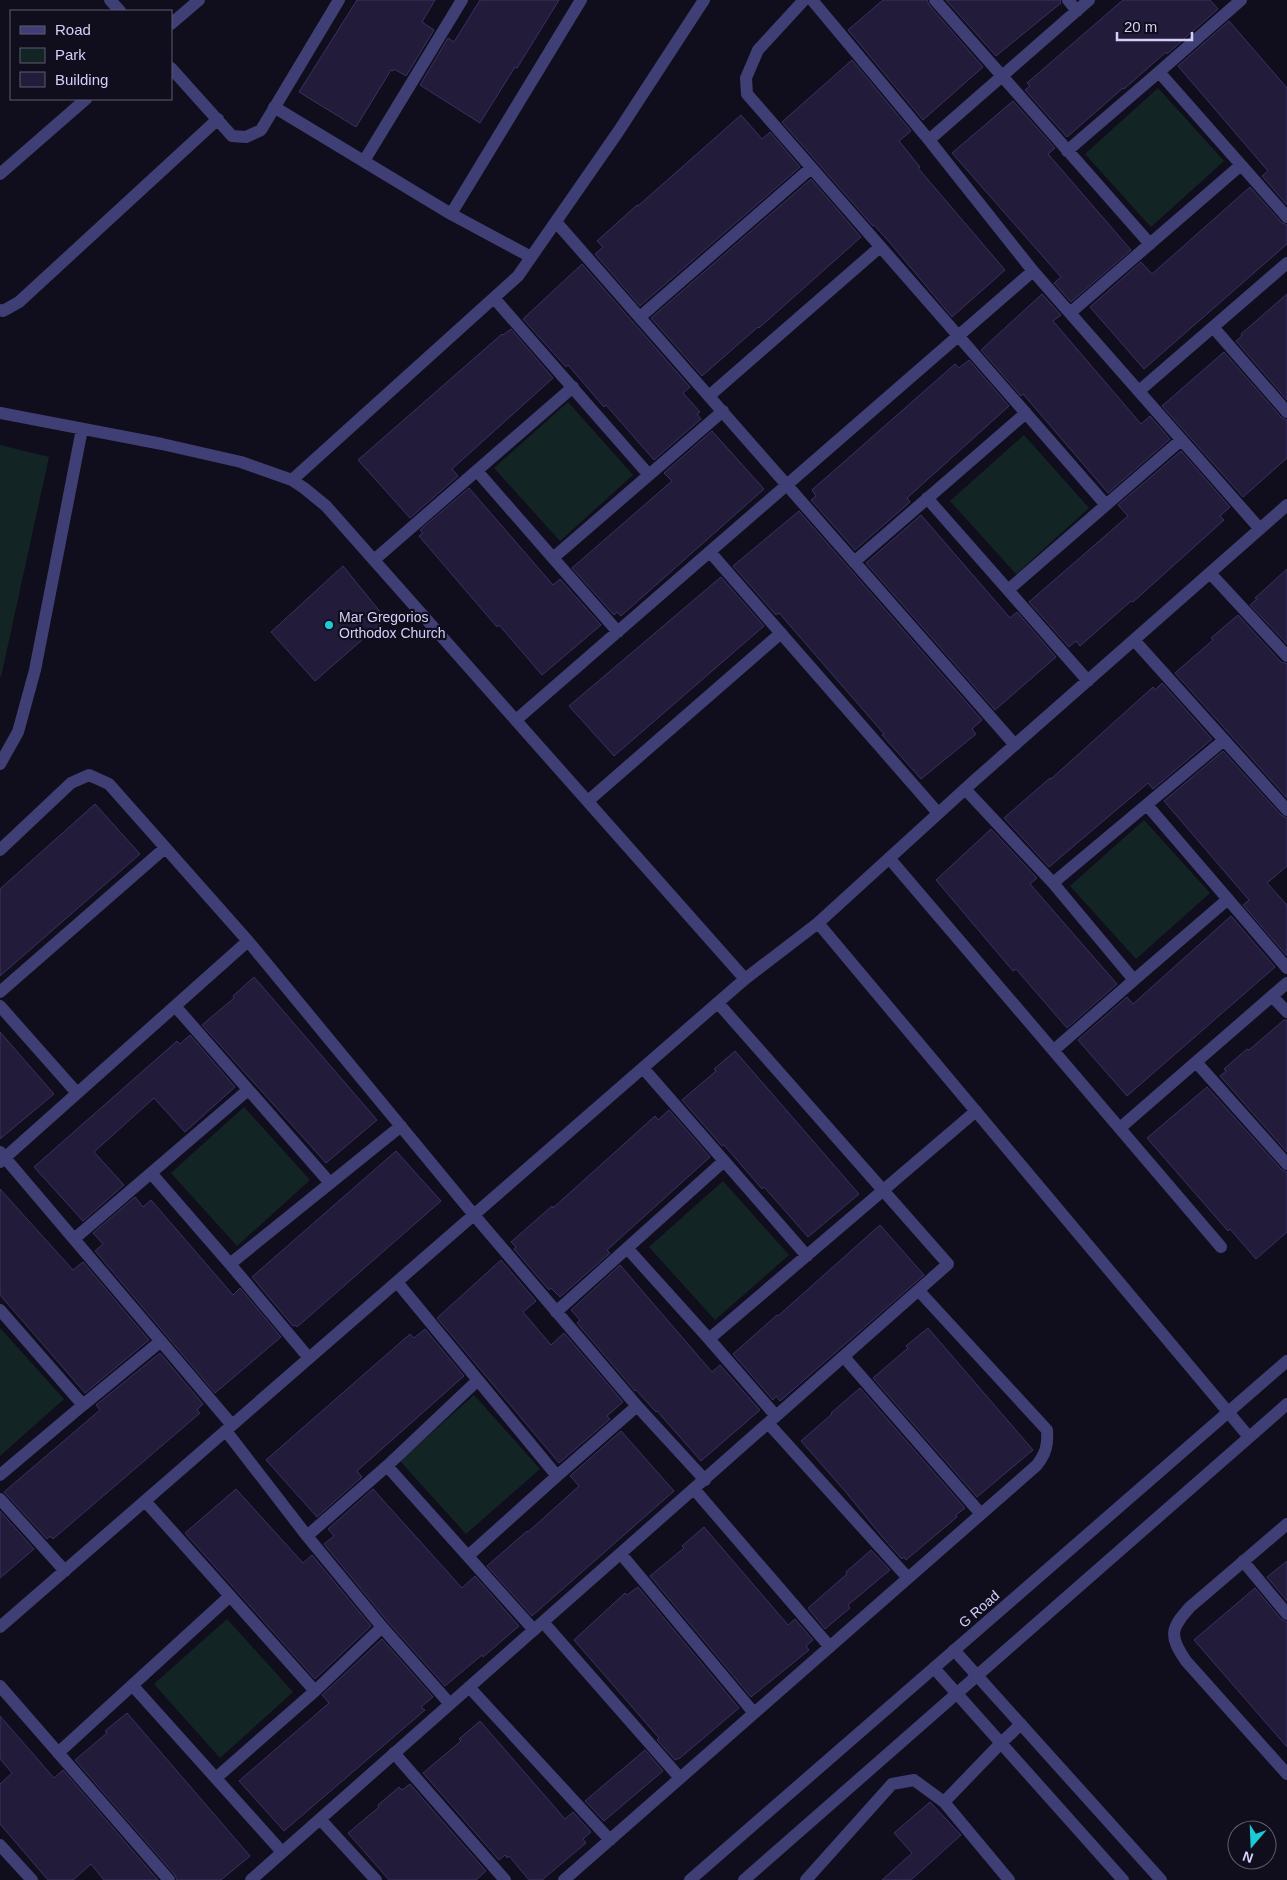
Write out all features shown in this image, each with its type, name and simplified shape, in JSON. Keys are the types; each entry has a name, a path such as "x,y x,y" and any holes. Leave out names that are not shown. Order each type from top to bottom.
{"street":[{"path":"110,0 119,10"},
{"path":"172,23 199,0"},
{"path":"172,69 232,136 246,137 261,130 339,0"},
{"path":"364,161 462,0"},
{"path":"451,214 581,0"},
{"path":"292,480 518,276 618,132 704,0"},
{"path":"804,0 758,50 746,78 747,94 1106,505"},
{"path":"812,0 929,140 1033,271 1260,529"},
{"path":"935,0 1150,244"},
{"path":"1068,0 1077,10"},
{"path":"929,140 1089,0"},
{"path":"1067,150 1241,0"},
{"path":"1159,72 1287,217"},
{"path":"0,174 85,100"},
{"path":"274,107 451,214 531,258"},
{"path":"0,310 3,311 19,302 218,120"},
{"path":"1070,313 1241,165"},
{"path":"640,317 811,168"},
{"path":"556,222 1015,744"},
{"path":"709,396 880,247"},
{"path":"1139,391 1287,263"},
{"path":"516,720 1033,271"},
{"path":"494,298 649,475"},
{"path":"1213,326 1287,412"},
{"path":"374,560 573,387"},
{"path":"553,558 722,411"},
{"path":"0,413 162,444 241,462 292,480 304,488 326,506 745,979"},
{"path":"854,562 1026,413"},
{"path":"0,764 18,732 35,670 82,429"},
{"path":"1008,590 1181,440"},
{"path":"477,471 618,632"},
{"path":"928,498 1088,680"},
{"path":"0,1627 745,979 818,923 965,788 1287,505"},
{"path":"710,552 938,813"},
{"path":"1210,573 1287,656"},
{"path":"588,802 781,634"},
{"path":"1134,640 1287,810"},
{"path":"1053,883 1224,740"},
{"path":"0,850 71,782 89,775 109,784 248,941 556,1312 637,1406 705,1480"},
{"path":"965,788 1053,883 1134,980"},
{"path":"1147,804 1287,968"},
{"path":"0,992 165,848"},
{"path":"889,858 1221,1247"},
{"path":"1054,1050 1228,899"},
{"path":"818,923 1249,1437"},
{"path":"248,941 2,1157 161,1341 229,1428 307,1536 382,1627 450,1704"},
{"path":"1120,1128 1287,983"},
{"path":"1272,996 1287,1012"},
{"path":"250,1880 948,1264 718,1003"},
{"path":"0,1006 77,1093"},
{"path":"174,1006 330,1183"},
{"path":"1196,1062 1287,1164"},
{"path":"643,1068 807,1256"},
{"path":"74,1240 248,1090"},
{"path":"709,1339 976,1111"},
{"path":"230,1264 401,1126"},
{"path":"556,1312 724,1161"},
{"path":"152,1173 309,1358"},
{"path":"627,1248 709,1339 772,1420 908,1578"},
{"path":"397,1282 557,1476"},
{"path":"564,1880 1037,1465 1046,1453 1048,1443 1047,1430 918,1291"},
{"path":"0,1310 83,1405"},
{"path":"0,1475 161,1341"},
{"path":"844,1357 981,1514"},
{"name":"G Road","path":"690,1880 1287,1361"},
{"path":"307,1536 387,1466 478,1380"},
{"path":"744,1880 1287,1404"},
{"path":"468,1556 637,1406"},
{"path":"387,1466 468,1556 538,1626 680,1778"},
{"path":"694,1489 830,1647"},
{"path":"0,1498 65,1571"},
{"path":"145,1501 315,1691"},
{"path":"1287,1524 1190,1606 1180,1618 1174,1632 1175,1645 1186,1661 1287,1774"},
{"path":"620,1554 754,1713"},
{"path":"1243,1562 1287,1614"},
{"path":"58,1753 230,1596"},
{"path":"216,1778 315,1691 382,1627"},
{"path":"954,1650 1161,1880"},
{"path":"934,1668 1123,1880"},
{"path":"0,1686 169,1880"},
{"path":"133,1686 282,1852"},
{"path":"469,1687 610,1840"},
{"path":"944,1802 1021,1724"},
{"path":"394,1753 505,1880"},
{"path":"806,1880 892,1784 914,1780 944,1802 1008,1880"},
{"path":"320,1818 376,1880"},
{"path":"0,1845 32,1880"}],"green space":[{"path":"1158,88 1224,161 1151,227 1085,154"},
{"path":"568,402 633,475 560,541 494,468"},
{"path":"1024,435 1089,508 1016,574 950,501"},
{"path":"0,445 49,457 1,677 0,676"},
{"path":"1144,820 1210,893 1136,959 1070,886"},
{"path":"244,1107 310,1180 237,1246 171,1173"},
{"path":"723,1181 789,1255 715,1320 649,1247"},
{"path":"0,1328 64,1399 0,1456"},
{"path":"474,1395 540,1469 466,1534 400,1461"},
{"path":"227,1619 293,1692 220,1758 154,1684"}],"building":[{"path":"357,0 435,0 422,22 434,30 406,76 394,69 393,71 391,70 356,127 299,92"},
{"path":"480,0 559,0 480,123 420,85 448,38 454,42"},
{"path":"883,0 927,0 929,5 983,67 923,120 848,30"},
{"path":"946,0 1060,0 1061,3 996,56"},
{"path":"1123,0 1210,0 1218,9 1067,137 1025,90 1030,86 1027,83"},
{"path":"1229,21 1287,88 1287,205 1262,176 1268,171 1178,66"},
{"path":"852,60 911,131 899,141 920,167 918,168 1005,270 952,317 891,244 782,122"},
{"path":"1013,101 1055,148 1048,154 1131,250 1071,302 1054,283 1061,277 952,153"},
{"path":"741,115 762,139 770,132 800,167 640,306 595,254 603,247 597,241"},
{"path":"811,179 861,237 702,376 651,318"},
{"path":"1250,187 1281,222 1287,225 1287,244 1144,369 1090,307 1141,262 1152,274"},
{"path":"582,264 690,387 683,393 700,412 697,414 701,419 654,460 606,405 604,407 568,365 566,367 523,319"},
{"path":"1042,294 1061,315 1053,321 1141,424 1150,416 1170,439 1108,493 1023,394 1021,396 981,350"},
{"path":"1287,294 1287,400 1236,341 1242,336 1241,334"},
{"path":"511,329 553,378 452,469 458,476 410,518 358,460 502,334"},
{"path":"1224,352 1281,417 1287,420 1287,458 1243,497 1162,406"},
{"path":"969,360 1009,406 907,498 910,502 855,550 811,500 816,496 812,490 955,364 959,368"},
{"path":"712,431 764,489 621,616 617,612 614,615 572,568 672,481 664,473"},
{"path":"1181,451 1230,507 1220,516 1224,520 1133,602 1131,601 1080,646 1076,641 1069,647 1029,602 1128,516 1118,505"},
{"path":"469,488 553,585 560,579 601,625 542,675 499,625 497,627 419,536 423,533 420,530"},
{"path":"799,511 982,720 972,729 976,734 921,779 779,613 776,615 733,566"},
{"path":"921,515 1010,618 1017,612 1056,657 995,710 866,563"},
{"name":"Mar Gregorios Orthodox Church","path":"343,566 386,619 315,681 271,632"},
{"path":"1287,569 1287,644 1250,605 1257,599 1255,598"},
{"path":"721,577 764,626 614,756 569,706"},
{"path":"1238,615 1281,662 1287,664 1287,798 1175,673"},
{"path":"1162,683 1212,739 1153,789 1148,783 1049,867 1004,818 1051,779 1153,687 1155,690"},
{"path":"1223,751 1281,815 1287,818 1287,866 1267,883 1287,905 1287,956 1243,905 1249,900 1164,801"},
{"path":"95,804 140,854 0,976 0,889"},
{"path":"991,829 1037,878 1030,884 1117,984 1067,1028 1016,969 1013,971 936,880"},
{"path":"1231,916 1275,967 1127,1096 1078,1040 1127,997 1133,1004"},
{"path":"254,977 377,1120 326,1163 202,1025 234,998 233,996"},
{"path":"1284,1020 1287,1020 1287,1152 1220,1076 1226,1071 1224,1069"},
{"path":"0,1032 54,1094 0,1139"},
{"path":"190,1035 235,1087 185,1132 154,1098 94,1152 124,1185 83,1221 34,1167 177,1041 180,1044"},
{"path":"735,1051 859,1194 808,1237 764,1187 762,1189 724,1145 722,1146 682,1100 716,1071 714,1069"},
{"path":"1207,1087 1281,1169 1287,1172 1287,1232 1256,1259 1230,1229 1228,1231 1147,1138"},
{"path":"669,1110 710,1157 607,1250 610,1253 560,1297 551,1288 549,1290 514,1249 516,1247 511,1242 552,1206 553,1208 655,1116 658,1120"},
{"path":"396,1151 441,1201 297,1327 293,1326 252,1277"},
{"path":"0,1189 73,1270 83,1262 149,1340 85,1393 0,1295"},
{"path":"135,1197 143,1207 151,1200 233,1295 240,1288 281,1337 215,1393 95,1251 103,1244 93,1233"},
{"path":"880,1225 924,1275 780,1401 776,1396 773,1400 733,1354"},
{"path":"501,1260 536,1301 523,1312 551,1345 564,1333 623,1402 607,1416 610,1419 559,1463 437,1318"},
{"path":"620,1265 712,1372 720,1365 760,1410 701,1461 657,1411 635,1391 577,1323 580,1320 571,1310"},
{"path":"928,1328 1033,1450 977,1497 873,1378"},
{"path":"425,1329 464,1376 357,1471 362,1477 317,1517 266,1460 410,1334 414,1338"},
{"path":"160,1353 203,1404 197,1410 200,1413 53,1539 50,1536 47,1539 4,1492 100,1410 96,1405"},
{"path":"860,1388 965,1508 906,1560 904,1557 902,1559 884,1539 801,1441"},
{"path":"621,1431 674,1491 532,1616 487,1566 579,1486 570,1476"},
{"path":"236,1489 303,1563 312,1555 371,1626 315,1679 185,1533"},
{"path":"373,1489 462,1588 475,1576 519,1626 445,1686 388,1622 324,1544 334,1536 328,1529"},
{"path":"0,1511 34,1549 0,1578"},
{"path":"704,1527 788,1625 795,1619 813,1640 806,1646 809,1650 751,1697 650,1576 684,1548 682,1546"},
{"path":"871,1550 890,1570 848,1605 850,1608 825,1629 808,1608"},
{"path":"1287,1561 1287,1601 1267,1577"},
{"path":"638,1587 739,1708 680,1758 675,1760 657,1740 659,1738 574,1640 625,1593 627,1595"},
{"path":"1255,1588 1281,1619 1287,1622 1287,1747 1194,1640"},
{"path":"382,1639 433,1697 421,1707 425,1710 284,1831 239,1781 329,1703 322,1695"},
{"path":"127,1713 250,1856 221,1880 177,1880 175,1875 75,1760"},
{"path":"0,1716 54,1778 63,1770 158,1880 104,1880 91,1864 73,1880 48,1880 0,1824 0,1784 12,1773 0,1759"},
{"path":"480,1721 565,1819 573,1812 591,1832 583,1839 586,1843 542,1880 529,1880 509,1856 507,1858 505,1855 499,1860 423,1773 461,1741 459,1739"},
{"path":"645,1750 663,1771 604,1821 585,1801"},
{"path":"410,1784 486,1871 476,1880 389,1880 348,1833 399,1787 402,1790"},
{"path":"930,1802 961,1835 911,1880 882,1880 912,1853 894,1833"}],"place":[{"name":"Mar Gregorios Orthodox Church","path":"329,625"}]}
